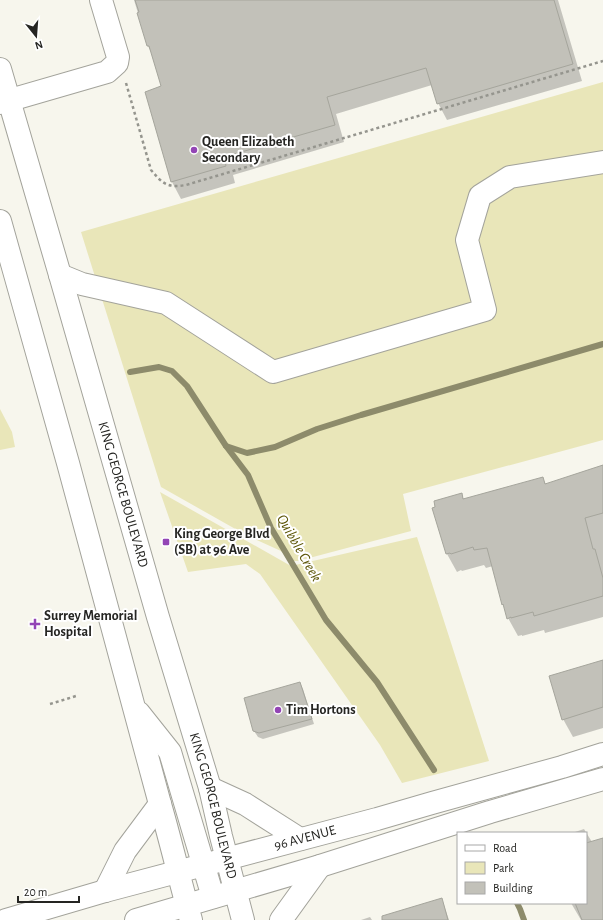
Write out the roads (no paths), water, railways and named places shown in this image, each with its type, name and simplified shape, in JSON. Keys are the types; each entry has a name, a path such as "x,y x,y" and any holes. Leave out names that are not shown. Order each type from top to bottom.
{"main road":[{"path":"5,102 107,72 117,63 118,57 101,0"},
{"name":"KING GEORGE BOULEVARD","path":"0,69 5,102 60,275 158,617 210,788 226,859 243,920"},
{"path":"60,275 82,284 166,303 273,372 485,310 467,240 480,196 510,177 603,162"},
{"path":"0,221 68,463 189,912"},
{"path":"134,706 170,752 213,897"},
{"name":"96 AVENUE","path":"6,920 105,891 377,819 603,754"},
{"path":"136,920 189,912 213,897 320,866 490,812 603,779"},
{"path":"210,788 245,804 300,840"},
{"path":"105,891 125,851 160,804"},
{"path":"281,920 320,866"}],"waterway":[{"path":"226,446 247,453 275,447 317,429 361,415 603,344"},
{"name":"Quibble Creek","path":"130,372 159,367 172,371 187,386 226,446 248,475 271,528 326,620 377,682 434,770"},
{"name":"Quibble Creek","path":"518,904 524,920"}],"place":[{"name":"Queen Elizabeth Secondary","path":"194,150"},
{"name":"King George Blvd (SB) at 96 Ave","path":"166,542"},
{"name":"Surrey Memorial Hospital","path":"35,624"},
{"name":"Tim Hortons","path":"278,710"}]}
